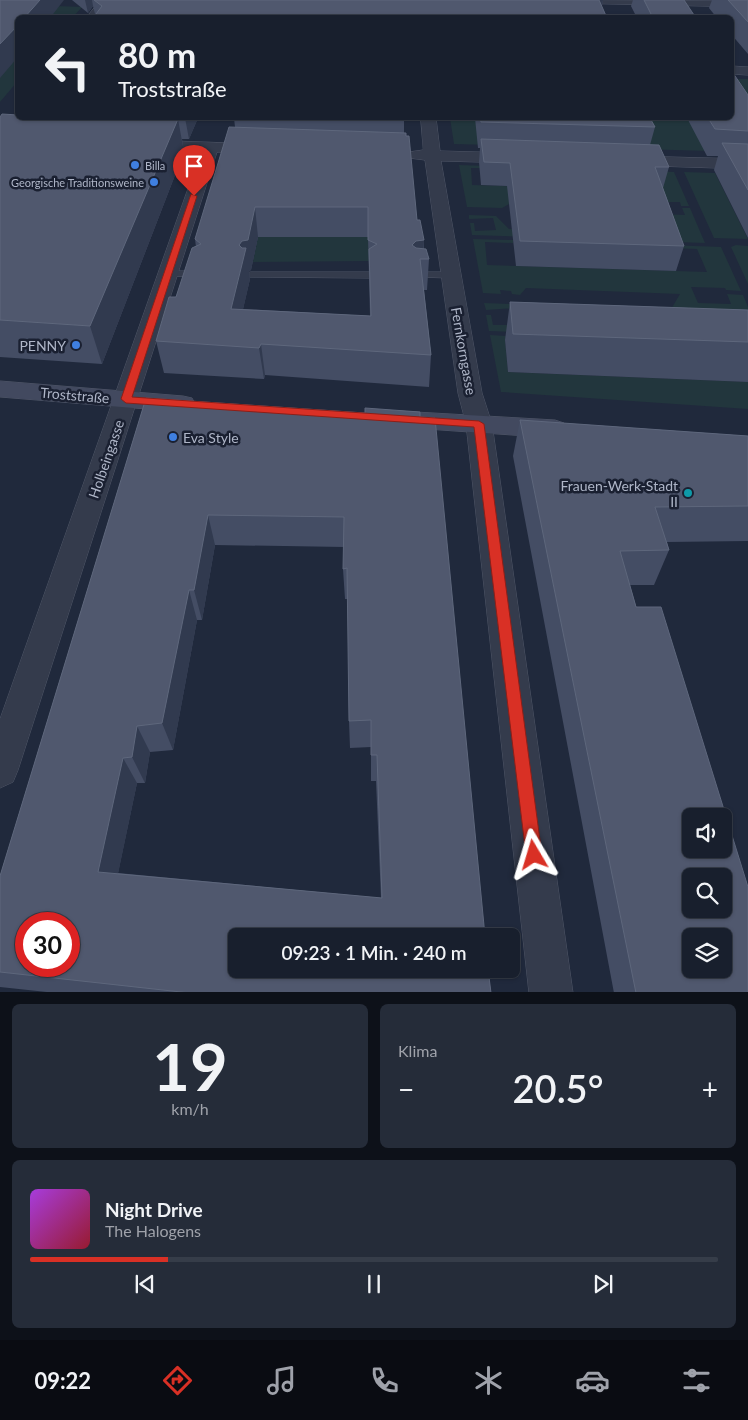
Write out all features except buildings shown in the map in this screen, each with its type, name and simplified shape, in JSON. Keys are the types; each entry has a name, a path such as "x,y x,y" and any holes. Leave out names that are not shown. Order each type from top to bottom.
{"street":[{"path":"94,15 107,0"},
{"path":"567,0 748,4"},
{"path":"734,70 748,71"},
{"name":"Fernkorngasse","path":"428,120 432,155 470,393 479,424 551,992"},
{"path":"132,145 278,150"},
{"name":"Holbeingasse","path":"0,770 210,148"},
{"path":"403,154 533,158"},
{"path":"611,160 748,164"},
{"name":"Troststraße","path":"0,389 207,406"},
{"path":"372,417 579,430"}],"lane":[{"path":"168,274 199,274"},
{"path":"251,275 369,275"},
{"path":"419,275 451,275"}],"shaded area":[{"path":"55,6 82,7 75,15 15,15 15,84 0,102 0,12"},
{"path":"734,79 748,79 748,152 454,144 450,120 734,120"},
{"path":"459,165 488,166 488,168 471,168 472,185 662,191 629,170 674,172 689,206 681,206 680,202 652,202 658,214 685,215 682,208 690,208 705,243 472,235 470,223 474,223 475,231 496,230 493,218 469,219 469,215 496,216 509,229 648,233 511,203 502,208 467,207"},
{"path":"684,172 715,173 748,239 714,238"},
{"path":"270,177 301,237 369,237 369,261 253,262"},
{"path":"473,239 513,240 513,243 485,242 487,265 707,272 697,249 668,248 667,245 721,247 741,291 726,290 725,288 691,287 698,303 731,304 727,294 743,295 748,307 748,341 489,331 486,315 491,315 493,325 518,325 514,308 486,310 484,303 670,311 680,294 526,288 520,295 512,294 511,291 500,290 501,294 483,293"},
{"path":"736,245 748,246 748,284 731,247"},
{"path":"490,335 537,338 505,340 508,372 748,382 748,409 501,392"}],"place":[{"name":"Billa","path":"135,165"},
{"name":"Georgische Traditionsweine","path":"154,182"},
{"name":"PENNY","path":"76,345"},
{"name":"Eva Style","path":"173,437"},
{"name":"Frauen-Werk-Stadt II","path":"688,493"}],"route":[{"path":"194,196 126,399 479,424 534,855"}]}
